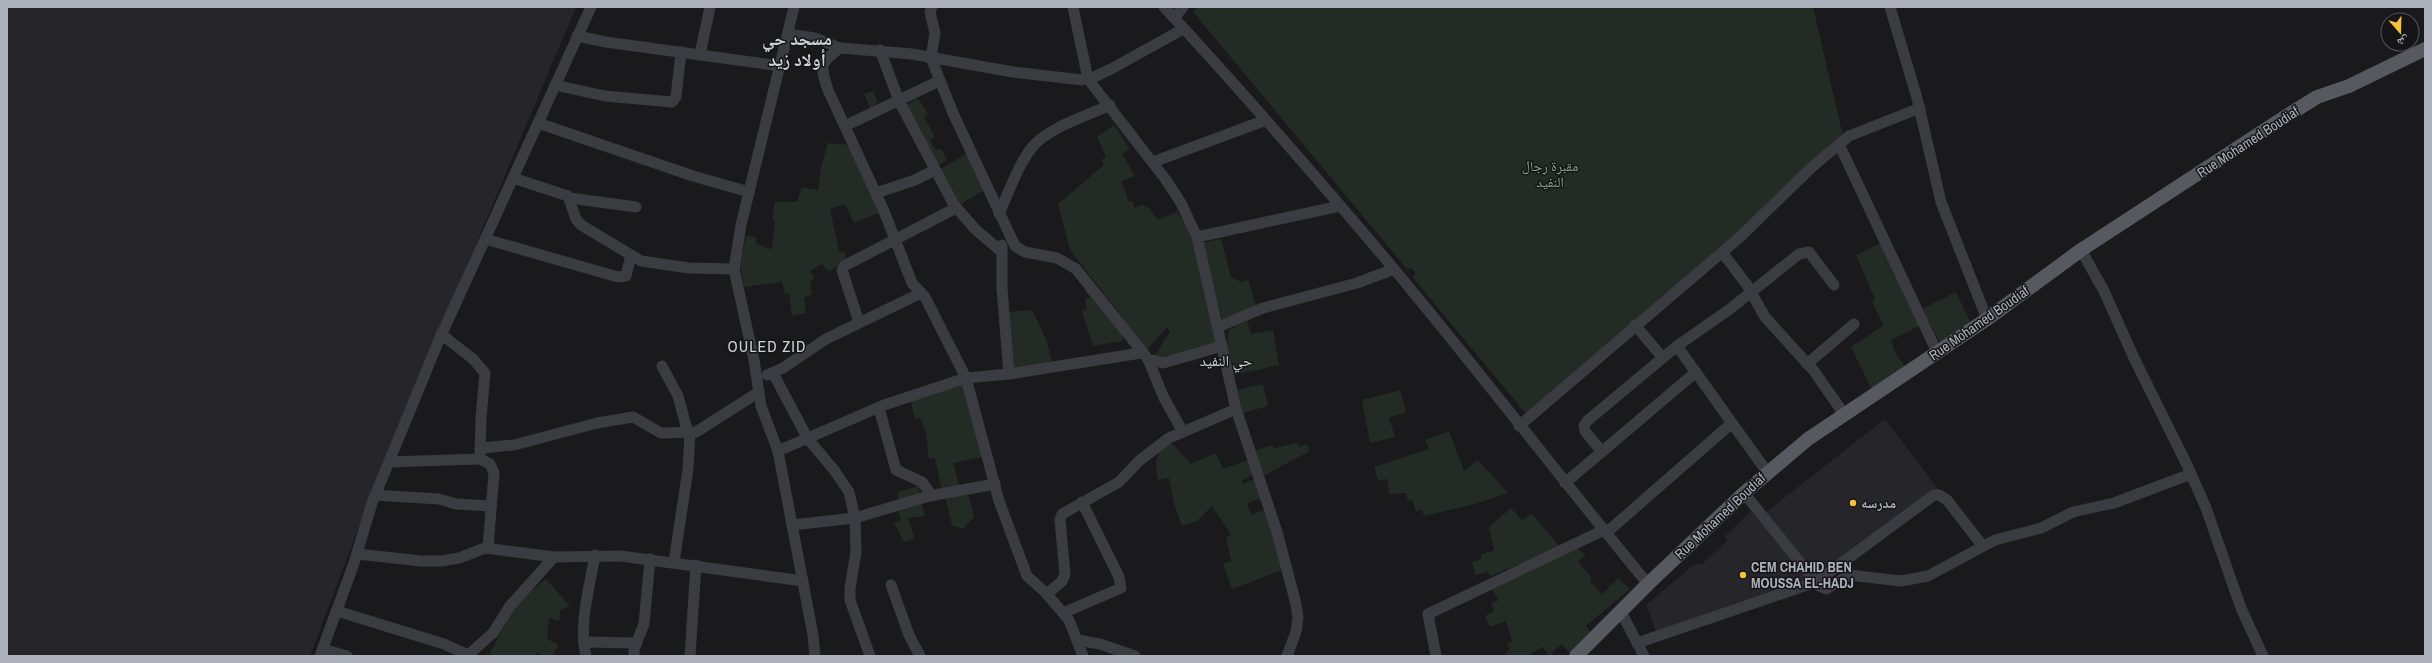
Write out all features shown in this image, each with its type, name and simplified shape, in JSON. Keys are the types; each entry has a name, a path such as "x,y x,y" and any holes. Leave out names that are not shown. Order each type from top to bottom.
{"main road":[{"name":"Rue Mohamed Boudiaf","path":"1576,656 1648,584 1767,472 1844,414 1987,319 2081,250 2317,97 2349,86 2425,49"}],"street":[{"path":"347,656 322,653 357,554 375,495 441,334 591,7"},
{"path":"700,54 710,7"},
{"path":"794,7 749,192 734,269 758,379 761,406 778,451 803,582 815,656 824,656"},
{"path":"932,7 930,12 935,33 931,58 939,81 1010,241 1019,250 1057,258 1076,269 1145,356 1163,396 1184,432"},
{"path":"1073,7 1088,79 1110,105 1153,162 1181,203 1197,237 1236,409 1277,532 1296,604 1298,618 1292,644 1287,656"},
{"path":"1164,7 1266,120 1394,269 1519,426 1648,584"},
{"path":"1174,18 1182,7"},
{"path":"1890,7 1920,108 1941,202 1987,319"},
{"path":"788,34 815,38 840,48 880,50 1013,72 1088,79 1183,29"},
{"path":"577,36 780,66"},
{"path":"840,48 827,58 821,69 828,90 876,193 912,282 921,293 966,378 995,484 1012,539 1027,576 1047,594 1063,614 1077,640 1083,656"},
{"path":"880,50 899,101 956,208 976,230 1002,252"},
{"path":"555,85 605,96 672,102 676,97 681,52"},
{"path":"845,126 939,81"},
{"path":"999,214 1022,166 1036,144 1053,132 1110,105"},
{"path":"1519,426 1722,252 1839,144 1860,130 1920,108"},
{"path":"1153,162 1266,120"},
{"path":"538,123 693,176 749,192"},
{"path":"1839,144 1938,352"},
{"path":"876,193 915,180 935,170"},
{"path":"513,178 570,198 636,207"},
{"path":"570,198 576,219 581,225 641,261 689,268 734,269"},
{"path":"1197,237 1340,206"},
{"path":"859,322 843,267 857,258 956,208"},
{"path":"1005,227 1002,252 1002,288 1010,374"},
{"path":"485,238 618,277 626,276 632,255"},
{"path":"2081,250 2104,291 2134,358 2164,414 2191,474 2206,508 2241,608 2263,656"},
{"path":"1602,452 1585,431 1585,424 1677,346 1751,292 1799,254 1806,251 1809,252 1834,285"},
{"path":"1722,252 1751,292 1758,306 1776,331 1807,364 1844,414"},
{"path":"1218,327 1270,306 1357,283 1394,269"},
{"path":"758,379 773,373 826,339 921,293"},
{"path":"1807,364 1854,324"},
{"path":"1635,325 1663,358"},
{"path":"441,334 473,359 485,373 480,460"},
{"path":"778,451 879,408 924,391 966,378 1010,374 1145,356 1163,363 1222,346"},
{"path":"1677,346 1767,472"},
{"path":"662,366 678,396 689,433 688,469 674,562"},
{"path":"1565,483 1696,372"},
{"path":"773,373 808,439 847,488 855,518 856,552 850,588 850,600 870,656"},
{"path":"480,448 538,440 597,423 626,418 639,420 661,433 689,433 706,427 759,392"},
{"path":"879,408 896,470 922,482 932,496"},
{"path":"1047,594 1065,577 1060,517 1066,511 1119,482 1155,447 1184,432 1236,409"},
{"path":"1436,656 1428,614 1605,532 1732,423"},
{"path":"389,462 480,460 490,464 493,468 488,548"},
{"path":"1744,493 1816,582 1822,589 1826,589 1849,575 1901,581 1914,580 1944,569 1982,545 2041,528 2073,512 2136,495 2191,474"},
{"path":"792,525 855,518 932,496 995,484"},
{"path":"375,495 439,499 456,504 491,506"},
{"path":"1637,643 1816,582 1934,495 1939,495 1947,500 1982,545"},
{"path":"1063,614 1121,588 1119,577 1082,502"},
{"path":"357,554 421,561 441,561 459,558 488,548 554,557 595,555 650,559 803,582"},
{"path":"586,656 584,642 595,555"},
{"path":"337,611 444,644 469,655 493,633 510,606 554,557"},
{"path":"634,656 644,624 650,559"},
{"path":"690,656 696,565"},
{"path":"891,585 909,635 920,656"},
{"path":"1621,612 1644,656"},
{"path":"1077,640 1100,644 1135,656"},
{"path":"584,642 637,643"},
{"path":"1292,644 1298,656"}],"shaded area":[{"path":"7,7 576,7 379,474 310,656 7,656"},
{"name":"مدرسه","path":"1885,419 1942,494 1820,582 1765,513"},
{"name":"CEM CHAHID BEN MOUSSA EL-HADJ","path":"1751,511 1812,586 1659,638 1646,605 1695,564 1702,564 1727,541 1725,536"}],"green space":[{"name":"مقبرة رجال النفيد","path":"1198,7 1813,7 1843,136 1804,167 1745,228 1527,415 1413,278 1415,272 1411,268 1407,269 1193,12"},
{"path":"873,91 878,103 870,108 864,94"},
{"path":"918,98 928,114 924,117 935,137 930,140 936,150 941,149 947,160 936,167 905,105"},
{"path":"1114,125 1130,149 1122,154 1135,176 1121,181 1129,202 1132,201 1135,208 1141,205 1147,206 1158,220 1177,212 1192,235 1218,344 1212,351 1197,360 1180,362 1154,356 1170,332 1167,327 1145,352 1119,313 1070,250 1058,204 1104,165 1102,160 1106,156 1097,137"},
{"path":"828,143 848,145 881,212 854,223 845,204 830,209 839,251 844,252 847,258 829,272 822,264 810,271 814,277 810,284 812,294 804,298 806,313 792,316 789,293 785,294 782,282 744,287 740,265 746,236 757,237 756,243 769,249 772,248 775,221 772,218 775,202 797,202 802,187 818,190 822,163"},
{"path":"967,153 986,189 958,206 938,171"},
{"path":"1221,239 1231,277 1241,282 1248,280 1256,306 1223,322 1201,243"},
{"path":"1881,243 1921,325 1891,340 1896,355 1906,367 1872,390 1851,347 1884,325 1872,303 1875,299 1856,255"},
{"path":"1087,289 1121,331 1123,341 1093,346 1082,311 1087,309 1085,300 1090,297 1085,291"},
{"path":"1956,292 1971,324 1941,344 1922,309"},
{"path":"1032,310 1047,341 1052,364 1014,371 1007,312"},
{"path":"1247,320 1251,334 1273,330 1279,365 1235,375 1227,344 1229,330"},
{"path":"966,384 983,457 953,463 960,488 942,490 935,458 929,459 926,432 920,418 915,419 910,398"},
{"path":"1263,384 1268,406 1243,413 1237,390"},
{"path":"1400,390 1406,412 1389,418 1395,437 1370,443 1362,400"},
{"path":"1449,431 1464,471 1478,460 1508,493 1475,504 1424,516 1422,510 1416,511 1412,499 1408,501 1406,493 1389,494 1387,479 1378,480 1374,467 1429,449 1425,440"},
{"path":"1165,443 1173,444 1191,464 1216,453 1223,469 1250,459 1255,472 1242,481 1243,484 1254,479 1262,498 1247,503 1251,515 1266,509 1283,570 1232,589 1223,564 1231,561 1226,537 1231,535 1212,506 1197,521 1182,526 1174,504 1169,478 1158,480 1156,470 1157,461 1159,452"},
{"path":"1297,443 1299,447 1307,444 1310,451 1263,476 1254,451 1273,445 1274,448"},
{"path":"918,486 925,516 908,518 915,539 904,542 894,523 901,520 898,510 898,492"},
{"path":"968,493 974,517 963,529 952,525 945,496"},
{"path":"1511,508 1522,520 1532,514 1561,548 1490,576 1488,572 1476,575 1472,562 1481,559 1481,555 1494,550 1489,527"},
{"path":"1575,546 1585,555 1578,562 1592,578 1590,581 1602,594 1618,578 1630,589 1586,626 1595,637 1572,656 1562,644 1551,653 1554,656 1550,656 1542,647 1530,654 1530,656 1507,656 1506,652 1510,650 1507,644 1512,641 1506,621 1490,627 1485,616 1494,611 1491,603 1499,600 1490,587 1564,551 1566,555"},
{"path":"546,579 570,606 560,610 559,621 549,618 547,639 559,645 552,656 543,656 538,652 535,656 492,656 490,653 510,614 522,598"}],"place":[{"name":"مدرسه","path":"1853,503"},
{"name":"CEM CHAHID BEN MOUSSA EL-HADJ","path":"1743,575"}],"district":[{"name":"مسجد حي أولاد زيد","path":"797,49"},
{"name":"OULED ZID","path":"767,346"},
{"name":"حي النفيد","path":"1226,361"}]}
